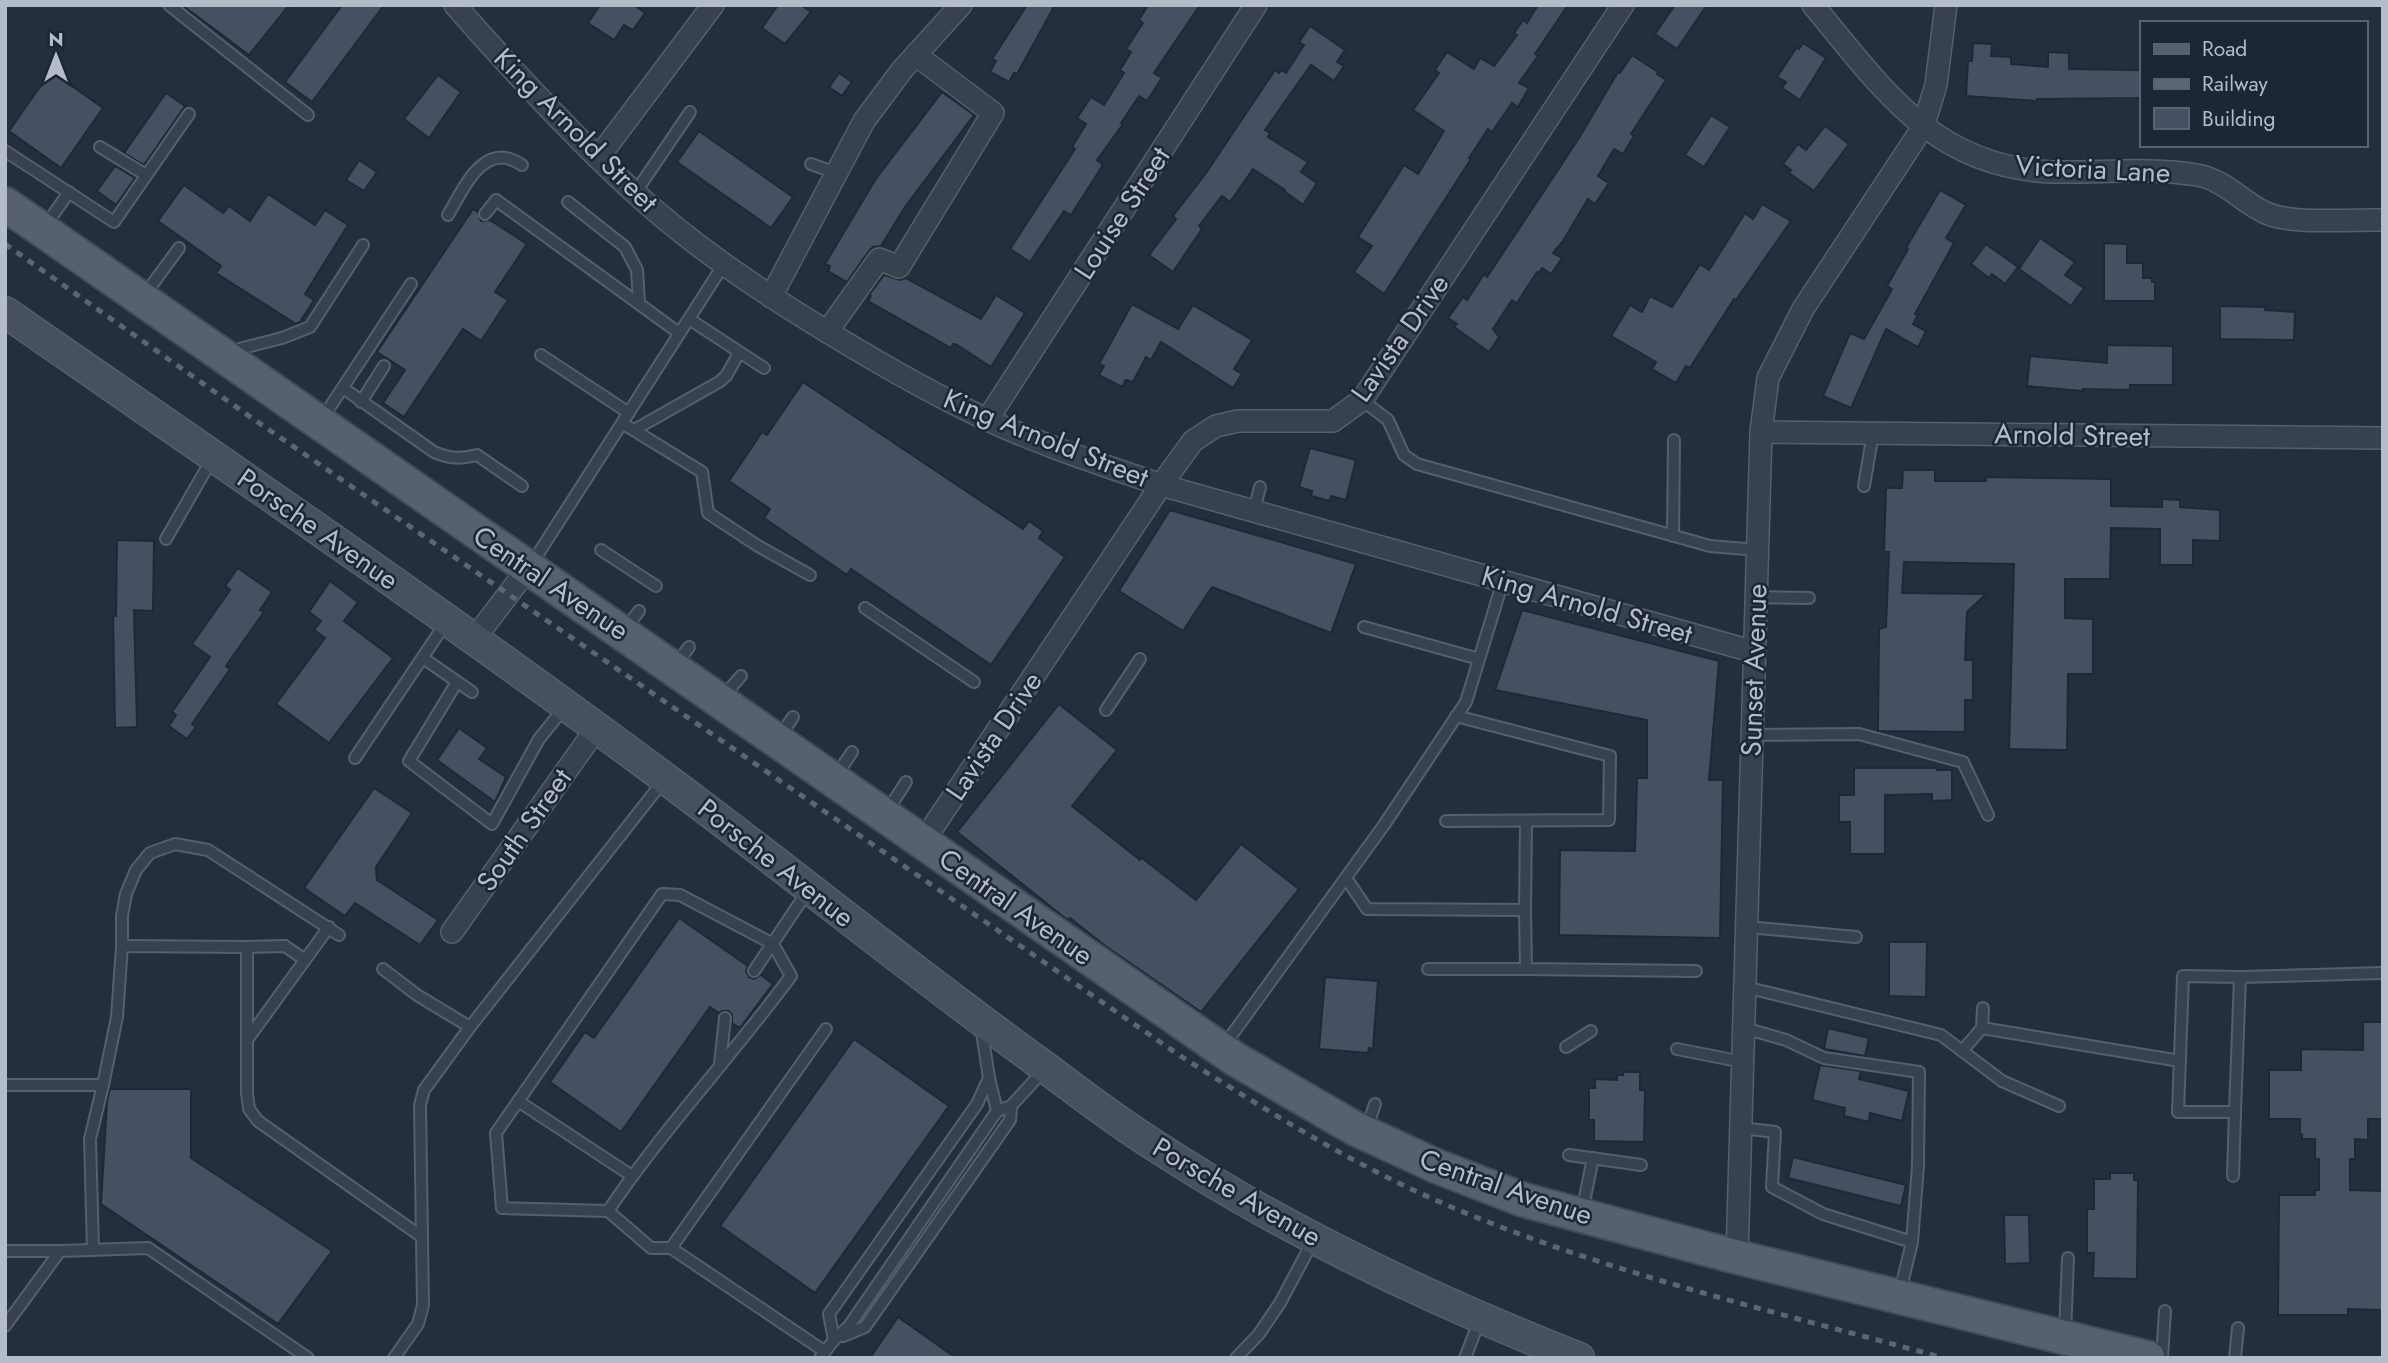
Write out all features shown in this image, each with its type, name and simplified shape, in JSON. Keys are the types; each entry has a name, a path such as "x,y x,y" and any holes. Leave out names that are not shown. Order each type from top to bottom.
{"main road":[{"name":"Central Avenue","path":"5,204 427,499 530,566 631,622 731,688 785,729 833,779 1222,1049 1370,1119 1436,1166 1524,1200 1737,1257 2148,1358"}],"street":[{"name":"King Arnold Street","path":"455,5 546,107 598,158 635,193 724,264 771,297 888,369 988,420 1069,454 1161,485 1755,652"},
{"path":"598,158 713,5"},
{"path":"771,297 864,121 902,70 961,5"},
{"name":"Louise Street","path":"988,420 1256,5"},
{"name":"Lavista Drive","path":"923,842 1193,441 1216,426 1238,421 1275,428 1333,421 1362,400 1623,5"},
{"name":"Victoria Lane","path":"1813,5 1887,94 1923,127 1969,154 2017,168 2051,172 2174,172 2201,176 2231,189 2265,212 2284,219 2383,220"},
{"name":"Sunset Avenue","path":"1737,1257 1761,432 1768,378 1803,309 1923,127 1936,85 1946,5"},
{"path":"827,332 879,259 899,268 993,113 916,55"},
{"name":"Porsche Avenue","path":"5,312 475,638 665,778 980,1020 1154,1146 1315,1239 1480,1319 1579,1358"},
{"name":"Arnold Street","path":"1761,432 2383,438"},
{"path":"475,638 530,566"},
{"name":"South Street","path":"452,932 596,729"}],"lane":[{"path":"169,5 307,115"},
{"path":"635,193 690,112"},
{"path":"5,151 114,222 189,114"},
{"path":"100,147 146,175"},
{"path":"448,215 468,182 484,163 497,156 511,157 522,164"},
{"path":"811,164 836,173"},
{"path":"43,230 69,192"},
{"path":"485,214 496,200 679,333"},
{"path":"568,202 625,247 637,270 639,303"},
{"path":"218,352 241,350 310,327 363,245"},
{"path":"141,299 179,248"},
{"path":"530,566 724,264"},
{"path":"320,423 411,284"},
{"path":"689,319 764,368"},
{"path":"634,430 719,382 726,376 739,353"},
{"path":"541,355 625,418 634,430 702,472 708,513 758,546 810,575"},
{"path":"361,402 384,366"},
{"path":"343,388 434,452 448,458 460,459 477,455 522,486"},
{"path":"1362,400 1388,420 1404,455 1417,464 1710,546 1758,550"},
{"path":"1864,486 1873,433"},
{"path":"1673,536 1674,440"},
{"path":"166,539 214,457"},
{"path":"1254,511 1260,487"},
{"path":"601,550 656,586"},
{"path":"1222,1049 1346,878 1466,702 1503,581"},
{"path":"1756,597 1810,598"},
{"path":"865,608 974,682"},
{"path":"355,758 448,619"},
{"path":"1364,627 1479,659"},
{"path":"423,658 472,692"},
{"path":"1106,709 1140,659"},
{"path":"457,682 409,761 492,824 539,739 566,706"},
{"path":"1446,821 1609,820 1610,756 1456,716"},
{"path":"1752,735 1859,734 1963,762 1988,815"},
{"path":"833,779 852,752"},
{"path":"394,1358 418,1324 424,1305 420,1105 424,1090 470,1027 665,778"},
{"path":"884,815 906,782"},
{"path":"1526,821 1526,969"},
{"path":"93,1250 90,1139 117,1017 122,916 126,894 136,870 150,853 175,844 208,850 339,934"},
{"path":"1346,878 1367,909 1525,910"},
{"path":"754,971 809,890"},
{"path":"608,1211 632,1176 791,976 772,944 680,894 662,894 496,1133 502,1208 608,1211 651,1248 671,1248 822,1355 849,1326 997,1111 1011,1106 1046,1068"},
{"path":"247,1041 329,927"},
{"path":"1747,928 1856,937"},
{"path":"122,946 285,946 305,960"},
{"path":"247,947 249,1109 258,1121 422,1237"},
{"path":"1428,968 1696,971"},
{"path":"383,969 417,995 470,1027"},
{"path":"2235,1112 2178,1112 2183,976 2383,973"},
{"path":"2233,1176 2240,977"},
{"path":"1745,987 1941,1035 2001,1080 2059,1106"},
{"path":"1962,1051 1982,1028 1983,1007"},
{"path":"720,1064 725,1018"},
{"path":"980,1020 997,1111"},
{"path":"1744,1028 1786,1040 1824,1058 1919,1072 1918,1166 1912,1242 1899,1296"},
{"path":"1982,1028 2180,1061"},
{"path":"671,1248 826,1029"},
{"path":"1566,1047 1591,1031"},
{"path":"1677,1049 1743,1062"},
{"path":"834,1340 829,1314 977,1104 989,1077"},
{"path":"5,1085 103,1085"},
{"path":"518,1101 632,1176"},
{"path":"834,1340 865,1327 1010,1120 1011,1106"},
{"path":"1741,1128 1775,1132 1772,1188 1823,1214 1912,1242"},
{"path":"1569,1154 1641,1165"},
{"path":"1581,1215 1593,1158"},
{"path":"1236,1358 1259,1334 1280,1303 1315,1239"},
{"path":"5,1251 148,1248 308,1358"},
{"path":"5,1326 60,1251"},
{"path":"2065,1337 2068,1258"},
{"path":"2162,1358 2165,1311"},
{"path":"1465,1358 1480,1319"},
{"path":"2235,1358 2238,1328"}],"building":[{"path":"182,5 289,5 249,55"},
{"path":"342,5 384,5 312,102 285,82"},
{"path":"600,5 634,5 645,13 633,30 624,25 614,40 588,23"},
{"path":"778,5 801,5 811,12 785,44 762,28"},
{"path":"1027,5 1055,5 1017,74 1014,73 1009,82 990,72 996,61 992,59"},
{"path":"1148,5 1200,5 1154,73 1162,78 1147,101 1139,96 1097,160 1103,165 1071,215 1064,211 1030,262 1010,249 1075,149 1072,147 1086,124 1077,118 1091,97 1104,105 1124,73 1120,70 1131,52 1126,49 1143,23 1139,20"},
{"path":"1538,5 1568,5 1519,83 1529,88 1518,107 1512,103 1492,132 1488,129 1384,294 1354,272 1372,246 1358,237 1404,165 1418,174 1444,131 1413,110 1439,73 1435,70 1447,52 1474,69 1480,58 1494,66 1517,35 1514,33 1523,20 1527,23"},
{"path":"1675,5 1707,5 1677,49 1655,34"},
{"path":"1310,26 1345,50 1337,62 1344,66 1334,81 1311,65 1265,130 1270,133 1268,137 1308,162 1301,172 1317,183 1303,205 1253,169 1230,202 1222,196 1199,226 1202,229 1173,272 1149,255 1176,219 1173,216 1206,173 1275,70 1286,73 1304,45 1299,42"},
{"path":"1803,43 1826,58 1800,100 1782,88 1786,82 1777,77 1797,47 1799,49"},
{"path":"1973,43 1992,44 1991,56 2011,57 2011,64 2048,67 2048,52 2069,53 2069,69 2140,70 2140,98 2037,101 1966,96 1968,61 1972,61"},
{"path":"1632,55 1666,80 1631,134 1634,136 1623,154 1614,149 1598,176 1609,183 1595,204 1588,199 1553,253 1562,258 1551,274 1542,268 1537,272 1517,303 1512,300 1493,329 1499,337 1489,352 1454,327 1457,324 1448,318 1463,297 1467,300 1484,274 1487,277 1579,138 1618,72 1620,73"},
{"path":"51,71 103,108 61,168 9,131"},
{"path":"839,73 852,82 842,96 829,87"},
{"path":"438,75 461,92 429,138 404,119"},
{"path":"942,92 974,115 905,207 881,246 873,247 869,251 847,282 828,271 830,266 825,264 875,180"},
{"path":"166,93 185,106 144,165 124,153"},
{"path":"1711,115 1730,127 1704,167 1685,155"},
{"path":"1825,126 1849,144 1814,191 1789,173 1791,170 1783,164 1798,144 1806,150"},
{"path":"699,131 793,197 771,228 677,162"},
{"path":"359,160 377,172 364,191 346,180"},
{"path":"115,166 135,178 116,205 97,191"},
{"path":"184,185 223,213 229,206 250,221 268,194 315,225 325,210 348,225 305,294 314,300 300,322 296,324 216,273 221,266 158,221"},
{"path":"1940,190 1966,205 1946,238 1954,243 1915,314 1918,315 1913,324 1926,331 1918,347 1886,329 1851,408 1823,396 1850,333 1864,339 1892,289 1887,286 1908,249 1906,248"},
{"path":"1762,204 1791,221 1736,300 1734,299 1690,368 1686,366 1676,383 1652,369 1656,362 1611,336 1630,305 1642,312 1650,296 1672,307 1700,264 1709,270 1745,213 1753,219"},
{"path":"473,209 478,212 481,221 490,220 527,244 495,292 508,300 481,341 463,329 404,417 383,403 405,370 377,352"},
{"path":"2040,238 2075,262 2065,275 2084,288 2071,306 2019,269"},
{"path":"2104,243 2127,244 2127,263 2143,263 2143,278 2152,278 2152,282 2155,282 2155,301 2104,301"},
{"path":"1986,244 2018,267 2005,284 1992,274 1989,278 1971,264"},
{"path":"884,275 900,280 906,278 981,319 996,295 1025,313 991,367 957,345 953,344 951,348 868,301 871,296 869,295"},
{"path":"1132,304 1178,329 1193,305 1252,340 1234,369 1242,374 1233,388 1161,342 1151,360 1146,357 1133,382 1126,380 1122,387 1099,375 1104,366 1099,364"},
{"path":"2220,306 2265,307 2265,310 2295,312 2294,340 2220,339"},
{"path":"2107,345 2173,346 2173,385 2130,385 2130,390 2083,391 2027,386 2030,356 2107,363"},
{"path":"803,382 1023,529 1029,521 1043,531 1039,538 1065,557 991,665 851,569 847,575 764,518 770,509 729,481 762,432 767,435"},
{"path":"1310,448 1356,460 1346,500 1331,496 1330,501 1311,496 1312,491 1299,487"},
{"path":"1903,470 1935,470 1935,481 1986,481 1986,477 2111,479 2111,506 2162,507 2162,499 2180,500 2180,507 2220,510 2220,541 2193,540 2193,565 2160,565 2160,529 2111,528 2110,579 2065,579 2065,618 2093,619 2093,674 2068,674 2067,750 2009,749 2014,564 1904,562 1902,593 1986,594 1967,612 1965,660 1973,660 1973,700 1965,700 1965,732 1878,731 1879,629 1886,627 1889,552 1884,552 1886,488 1902,488"},
{"path":"1170,510 1356,564 1331,633 1212,587 1183,631 1119,591"},
{"path":"117,540 154,541 153,611 134,610 137,727 115,728 113,616 116,616"},
{"path":"238,568 272,592 260,610 264,612 226,666 230,669 192,724 196,727 187,739 169,726 176,715 172,712 210,657 192,644 230,590 225,586"},
{"path":"330,581 358,602 344,621 393,658 329,743 276,704 325,638 314,630 321,621 309,612"},
{"path":"1522,610 1719,661 1709,780 1723,780 1720,938 1559,935 1560,850 1635,851 1637,778 1647,778 1647,720 1495,690"},
{"path":"1059,704 1117,750 1072,806 1140,860 1142,858 1196,900 1241,844 1299,889 1201,1012 1104,945 1070,918 1065,918 957,832"},
{"path":"459,728 487,748 479,759 506,777 495,802 437,760"},
{"path":"1854,768 1952,770 1952,800 1932,801 1932,794 1885,795 1885,854 1850,854 1850,822 1839,822 1839,795 1854,795"},
{"path":"374,788 412,813 376,867 377,880 438,920 420,945 355,903 345,916 304,888"},
{"path":"679,918 748,966 746,971 749,977 754,979 761,975 773,984 740,1028 732,1023 729,1011 719,1013 710,1007 621,1132 550,1082 585,1032 594,1038"},
{"path":"1889,942 1927,942 1926,997 1889,996"},
{"path":"1325,977 1378,981 1373,1049 1369,1048 1368,1053 1319,1049"},
{"path":"2363,1022 2383,1022 2383,1119 2368,1119 2368,1140 2355,1139 2355,1159 2350,1159 2350,1190 2382,1191 2383,1310 2348,1309 2348,1315 2278,1315 2279,1195 2315,1195 2315,1190 2319,1190 2319,1159 2315,1159 2315,1139 2302,1139 2300,1119 2269,1119 2269,1070 2301,1070 2301,1049 2363,1050"},
{"path":"1828,1028 1869,1038 1865,1056 1824,1049"},
{"path":"854,1039 949,1106 815,1293 720,1226"},
{"path":"1820,1065 1861,1071 1859,1079 1909,1091 1902,1121 1870,1113 1869,1122 1844,1116 1845,1108 1812,1100"},
{"path":"1623,1072 1640,1072 1640,1090 1645,1090 1644,1142 1594,1141 1594,1120 1589,1120 1589,1088 1595,1088 1595,1079 1617,1080 1617,1075 1623,1075"},
{"path":"110,1089 191,1089 191,1158 332,1251 278,1324 101,1204"},
{"path":"1793,1157 1906,1185 1901,1206 1788,1178"},
{"path":"2110,1173 2134,1173 2134,1180 2138,1180 2137,1279 2093,1278 2094,1253 2087,1253 2087,1209 2094,1209 2094,1179 2110,1179"},
{"path":"2004,1215 2029,1215 2030,1263 2005,1264"},
{"path":"898,1317 956,1358 870,1358"}],"railway":[{"path":"5,244 249,416 1182,1057 1321,1142 1407,1187 1536,1240 1671,1284 1944,1358"}]}
